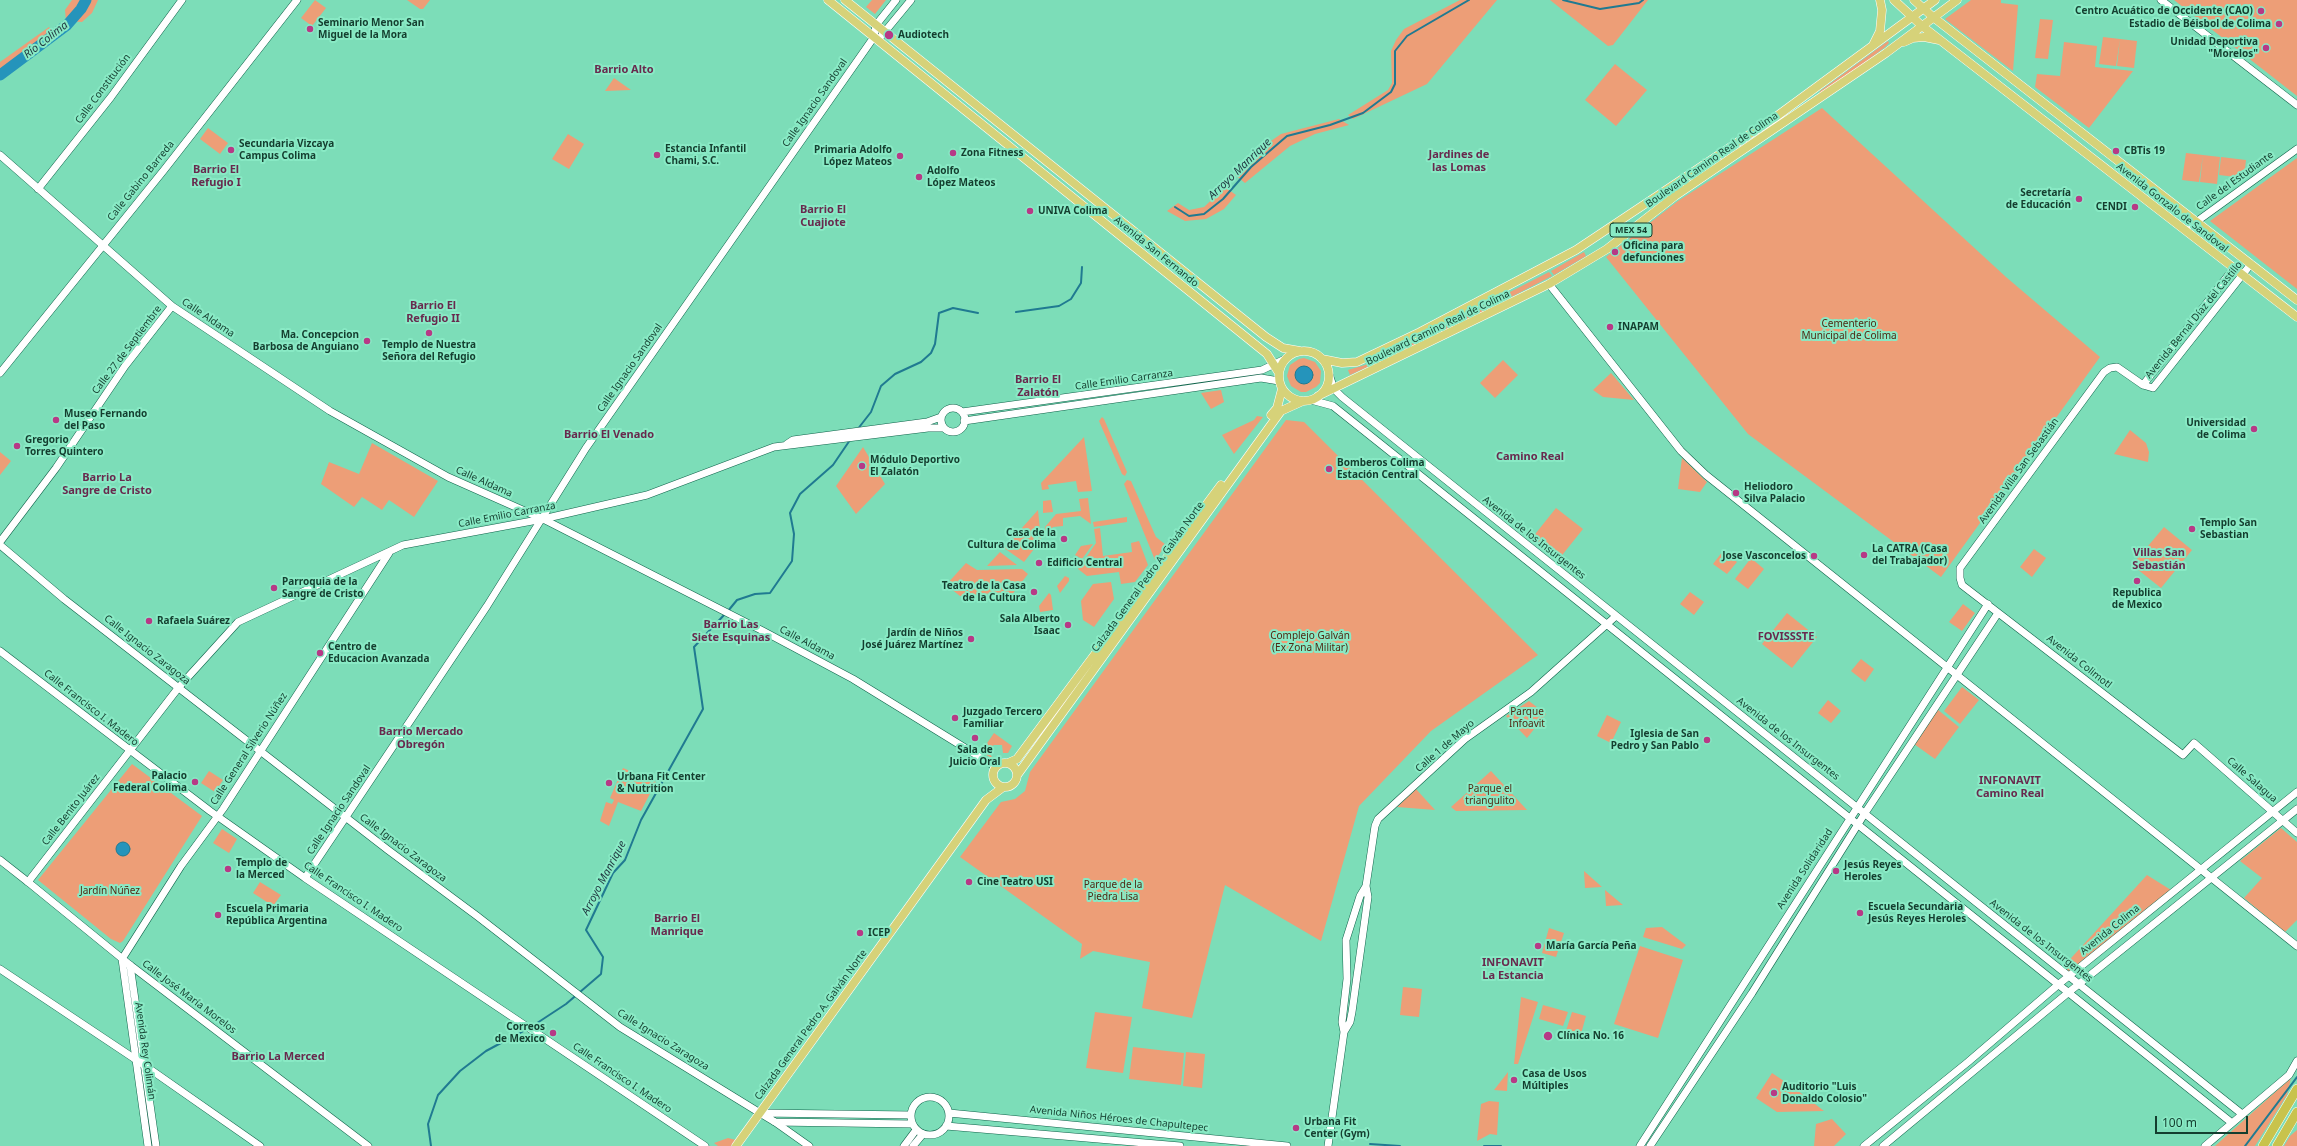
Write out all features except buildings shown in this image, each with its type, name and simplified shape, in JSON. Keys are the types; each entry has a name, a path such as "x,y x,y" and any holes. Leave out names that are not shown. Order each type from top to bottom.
{"highway":[{"path":"2263,1146 2297,1089"},
{"path":"2278,1146 2284,1133 2295,1122 2297,1112"}],"main road":[{"name":"Avenida San Fernando","path":"828,0 1267,354 1275,365 1280,381"},
{"name":"Avenida San Fernando","path":"845,0 1276,344 1282,348 1300,351"},
{"path":"1872,48 1880,33 1882,10 1880,0"},
{"name":"Avenida Gonzalo de Sandoval","path":"1894,0 1941,41 2297,317"},
{"name":"Avenida Gonzalo de Sandoval","path":"1914,0 1933,17 2297,300"},
{"name":"Boulevard Camino Real de Colima","path":"1322,359 1342,364 1357,362 1427,328 1588,242 1777,116 1872,48 1935,0"},
{"name":"Boulevard Camino Real de Colima","path":"1311,399 1549,284 1614,243 1675,196 1888,51 1957,0"},
{"path":"1888,51 1913,38 1924,37 1941,41"},
{"path":"2018,100 2026,89"},
{"path":"2101,165 2110,155"},
{"path":"1605,232 1606,240 1614,243"},
{"path":"1588,242 1594,248 1594,256"},
{"path":"1181,284 1188,274"},
{"path":"1300,351 1316,354 1322,359 1329,374 1324,390 1311,399 1288,395 1280,381 1286,359 1300,351"},
{"name":"Calzada General Pedro A. Galván Norte","path":"736,1146 986,800 994,781 993,774 996,767 1001,763 1008,763 1017,759 1277,408 1280,381"},
{"name":"Calzada General Pedro A. Galván Norte","path":"986,800 1002,788 1014,784 1018,774 1281,411 1311,399"},
{"path":"1008,763 1015,767 1018,774"},
{"path":"994,781 1002,788"}],"street":[{"name":"Calle Constitución","path":"38,189 111,97 182,0"},
{"name":"Calle Gabino Barreda","path":"0,373 164,170 297,0"},
{"path":"876,39 876,25 896,0"},
{"name":"Calle Ignacio Sandoval","path":"305,878 543,519 590,442 876,39 885,32 911,0"},
{"path":"2162,0 2297,105"},
{"name":"Calle del Estudiante","path":"2185,230 2297,149"},
{"name":"Calle Aldama","path":"0,155 172,306 330,411 448,477 543,519 732,614 854,679 996,767"},
{"name":"Avenida Bernal Díaz del Castillo","path":"2234,268 2143,385 2153,388 2251,264"},
{"path":"1549,284 1681,451 1714,481 2297,946"},
{"name":"Calle 27 de Septiembre","path":"0,544 56,468 125,366 172,306"},
{"name":"Calle Emilio Carranza","path":"962,412 1262,370 1286,359"},
{"name":"Avenida Villa San Sebastián","path":"1962,585 1960,568 2104,372 2110,368 2117,367 2143,385"},
{"path":"1329,374 1334,389"},
{"name":"Calle Emilio Carranza","path":"964,421 1262,378 1280,381"},
{"name":"Avenida de los Insurgentes","path":"1334,389 1616,616 2242,1114"},
{"path":"1311,399 1333,406 2232,1123"},
{"path":"951,408 962,412 964,421 958,430 951,431 944,428 941,417 945,410 951,408"},
{"name":"Calle Emilio Carranza","path":"862,434 927,422 941,417"},
{"name":"Calle Emilio Carranza","path":"238,622 385,555 403,545 543,519 647,495 774,447 862,434 944,428"},
{"name":"Calle Ignacio Zaragoza","path":"0,544 64,599 346,818 623,1029 775,1122 809,1146"},
{"name":"Calle General Silverio Núñez","path":"122,959 181,866 261,751 385,555"},
{"name":"Avenida Colimotl","path":"1962,585 2183,755 2194,743"},
{"name":"Avenida Solidaridad","path":"1640,1146 1856,807 1988,604"},
{"name":"Avenida Solidaridad","path":"1650,1146 1752,993 1864,813 1998,613"},
{"name":"Calle 1 de Mayo","path":"1344,1032 1350,1022 1368,897 1366,886 1375,826 1378,819 1465,739 1531,692 1616,616"},
{"name":"Calle Benito Juárez","path":"28,882 179,687 238,622"},
{"name":"Calle Francisco I. Madero","path":"0,651 130,751 305,878 705,1146"},
{"name":"Calle Salagua","path":"2194,743 2297,833"},
{"name":"Avenida Colima","path":"1864,1146 1968,1062 2059,984 2297,792"},
{"path":"1883,1146 2069,992 2297,809"},
{"name":"Calle José María Morelos","path":"0,860 122,959 368,1146"},
{"name":"Calle 1 de Mayo","path":"1328,1146 1344,1032 1342,1022 1347,979 1346,940 1360,896 1366,886"},
{"name":"Avenida Rey Colimán","path":"122,959 148,1146"},
{"name":"Avenida Rey Colimán","path":"130,965 156,1146"},
{"path":"0,970 136,1059 260,1146"},
{"path":"2205,1146 2289,1075 2297,1061"},
{"path":"2199,1096 2209,1087"},
{"path":"775,1122 917,1129 938,1133 946,1126 948,1113 943,1103 939,1100 927,1098 916,1103 911,1115 917,1129 913,1146"},
{"path":"766,1105 775,1112"},
{"path":"760,1113 911,1115"},
{"name":"Avenida Niños Héroes de Chapultepec","path":"948,1113 1274,1146 1287,1146"},
{"name":"Avenida Niños Héroes de Chapultepec","path":"946,1126 1180,1146"},
{"path":"904,1146 917,1129"}],"green space":[{"path":"72,0 98,0 92,13 82,22 66,21 65,10"},
{"path":"315,0 326,8 312,26 301,18"},
{"path":"407,0 430,0 423,9 420,9"},
{"path":"872,0 886,0 875,14 866,7"},
{"path":"1460,0 1497,0 1427,84 1353,119 1348,115 1388,90 1392,83 1391,51 1396,40 1404,29"},
{"path":"1550,0 1648,0 1613,45 1608,46"},
{"path":"1971,0 2001,0 2001,3 2018,5 2013,71 1945,19"},
{"name":"Unidad Deportiva \"Morelos\"","path":"2174,0 2297,0 2297,96"},
{"path":"2040,19 2053,20 2048,59 2035,58"},
{"path":"49,27 53,32 33,45 26,54 17,57 0,72 0,62"},
{"path":"2103,37 2120,39 2116,66 2099,64"},
{"path":"2120,39 2137,41 2134,68 2117,66"},
{"path":"1888,41 1889,43 1884,48 1822,94 1819,94 1820,91"},
{"path":"2064,42 2097,46 2095,67 2133,71 2089,128 2035,87 2037,74 2060,76"},
{"path":"1615,64 1647,90 1616,126 1585,100"},
{"path":"614,78 631,90 605,91"},
{"name":"Cementerio Municipal de Colima","path":"1822,108 2006,277 2100,357 1941,577 1748,434 1606,257 1678,201"},
{"path":"1339,119 1349,125 1315,134 1290,146 1245,183 1235,175 1245,159 1281,134"},
{"path":"208,128 228,143 220,154 200,139"},
{"path":"568,134 584,144 569,169 552,159"},
{"path":"2186,153 2203,155 2199,182 2182,180"},
{"path":"2203,155 2220,157 2217,184 2200,182"},
{"path":"2221,157 2246,160 2244,178 2219,175"},
{"path":"2297,158 2297,289 2210,221"},
{"path":"1225,187 1236,195 1224,209 1206,219 1185,221 1167,211 1178,203 1189,210 1204,207"},
{"path":"1584,252 1586,256 1554,275 1551,271"},
{"path":"1549,272 1552,276 1435,335 1432,332"},
{"path":"1416,341 1419,343 1350,375 1348,370 1365,365"},
{"path":"1304,358 1315,362 1321,371 1320,383 1316,387 1306,392 1301,392 1291,386 1287,376 1290,365 1299,359","holes":["1301,367 1306,367 1312,378 1309,383 1297,379 1296,373"]},
{"path":"1503,360 1518,375 1495,398 1480,383"},
{"path":"1611,373 1634,400 1603,397 1593,390"},
{"path":"1221,390 1224,402 1211,409 1201,393"},
{"path":"1257,416 1263,417 1234,454 1222,435 1254,420"},
{"path":"1102,417 1127,472 1125,476 1122,474 1099,421"},
{"name":"Complejo Galván (Ex Zona Militar)","path":"1286,420 1304,422 1538,655 1431,731 1359,806 1321,941 1225,885 1192,1018 1142,1008 1150,962 1093,951 1080,959 1082,944 960,857 1001,802 1015,799 1025,791 1030,772"},
{"path":"2130,430 2146,443 2149,452 2148,462 2114,454"},
{"path":"1084,437 1092,491 1078,492 1076,481 1048,485 1049,489 1042,490 1041,483"},
{"path":"372,443 438,481 414,517 389,500 382,510 362,497 354,507 321,484 329,462 359,474"},
{"name":"Módulo Deportivo El Zalatón","path":"863,447 885,484 856,514 836,486"},
{"path":"0,452 11,461 0,475"},
{"path":"1682,458 1707,482 1700,492 1678,489"},
{"path":"1127,480 1131,481 1156,537 1166,545 1155,560 1124,484"},
{"path":"1088,498 1091,524 1080,516 1063,518 1063,526 1053,527 1047,533 1046,532 1045,527 1056,514 1081,511 1079,499"},
{"path":"1051,500 1053,512 1043,513 1043,501"},
{"path":"1556,508 1583,529 1559,559 1532,538"},
{"path":"1038,510 1041,540 1024,562 1004,548"},
{"path":"1127,517 1127,522 1094,527 1093,522"},
{"path":"2164,527 2192,550 2161,588 2132,565"},
{"path":"1100,528 1103,556 1132,552 1131,543 1139,541 1148,565 1135,582 1121,584 1119,572 1087,576 1078,569 1096,543 1094,529"},
{"path":"1093,544 1082,559 1075,555 1081,546"},
{"path":"2034,549 2046,558 2032,577 2020,567"},
{"path":"1723,551 1737,562 1727,574 1713,564"},
{"path":"1000,552 1017,565 987,566"},
{"path":"1751,558 1764,569 1748,589 1735,579"},
{"path":"966,563 977,570 1022,569 1028,574 1011,596 1005,592 960,596 946,585"},
{"path":"1065,576 1069,578 1069,581 1060,593 1057,586"},
{"path":"1111,582 1114,599 1094,627 1083,620 1081,601 1093,584"},
{"path":"1690,592 1704,602 1694,615 1680,604"},
{"path":"1049,593 1051,595 1053,610 1040,612 1039,606"},
{"path":"1963,604 1975,613 1962,631 1949,622"},
{"path":"1787,613 1817,637 1792,668 1762,644"},
{"path":"1861,659 1874,669 1865,682 1851,671"},
{"path":"1962,687 1979,700 1960,724 1944,711"},
{"path":"1828,700 1841,711 1831,723 1818,713"},
{"name":"Parque Infoavit","path":"1529,701 1546,714 1527,738 1506,716"},
{"path":"1937,709 1959,727 1935,759 1914,744"},
{"path":"1607,715 1621,722 1611,743 1597,736"},
{"path":"994,733 1012,746 1008,753 1003,753 1002,745 994,745 987,750 992,757 981,752"},
{"name":"Jardín Núñez","path":"132,764 202,816 123,941 120,943 111,939 38,880"},
{"path":"623,768 656,782 641,811 618,802 609,826 600,821 606,802 612,804 614,800 610,798"},
{"path":"209,771 223,780 215,792 201,783"},
{"name":"Parque el triangulito","path":"1491,771 1527,810 1456,811 1451,807"},
{"path":"1416,789 1435,810 1397,807"},
{"path":"2281,828 2297,842 2297,920 2285,932 2244,898 2262,878 2240,861"},
{"path":"222,829 237,839 229,853 213,843"},
{"path":"1584,871 1602,887 1585,888"},
{"path":"2147,875 2171,890 2069,973 2062,968"},
{"path":"260,882 281,895 273,906 253,893"},
{"path":"1605,890 1623,905 1606,906"},
{"path":"1662,927 1686,945 1682,949 1643,937 1646,928"},
{"path":"1549,928 1564,933 1556,957 1542,953"},
{"path":"1640,946 1683,960 1658,1038 1614,1024"},
{"path":"1403,987 1422,989 1419,1017 1400,1015"},
{"path":"1521,997 1538,1002 1518,1064 1514,1064"},
{"path":"1543,1005 1568,1012 1563,1026 1539,1019"},
{"path":"1095,1012 1132,1017 1123,1073 1086,1068"},
{"path":"1572,1012 1586,1016 1579,1041 1564,1037"},
{"path":"1133,1047 1184,1053 1181,1085 1129,1079"},
{"path":"1186,1052 1205,1054 1202,1088 1183,1086"},
{"path":"1508,1072 1507,1091 1494,1090"},
{"path":"1772,1073 1824,1111 1777,1112 1756,1098"},
{"path":"2291,1078 2287,1095 2255,1146 2215,1146"},
{"path":"1489,1101 1499,1102 1497,1135 1490,1134 1477,1141 1481,1104"},
{"path":"1832,1119 1846,1134 1834,1146 1814,1146 1816,1124"},
{"path":"2297,1130 2297,1146 2284,1146 2290,1136"},
{"path":"728,1138 736,1140 731,1146 718,1146 714,1143"}],"water":[{"path":"1304,366 1310,369 1313,375 1310,381 1304,384 1298,381 1295,375 1298,369"},
{"path":"123,842 128,844 130,849 128,854 123,856 118,854 116,849 118,844"}],"waterway":[{"name":"Río Colima","path":"0,75 67,25 81,9 86,0"},
{"name":"Arroyo Manrique","path":"1175,207 1189,216 1204,214 1223,199 1251,167 1287,136 1330,125 1363,113 1391,92 1395,84 1395,51 1407,36 1469,0"},
{"name":"Arroyo Manrique","path":"1563,0 1600,9 1639,3 1643,0"},
{"name":"Arroyo Manrique","path":"1016,312 1059,306 1071,299 1081,283 1082,267"},
{"name":"Arroyo Manrique","path":"857,430 871,412 881,386 895,374 921,362 931,353 935,344 939,313 953,308 978,313"},
{"name":"Arroyo Manrique","path":"728,611 737,600 755,594 770,593 792,561 794,534 790,513 800,494 833,465 850,440"},
{"name":"Arroyo Manrique","path":"531,1027 566,1004 601,974 603,957 586,930 613,873 625,860 641,820 703,709 694,647 725,614"},
{"name":"Arroyo Manrique","path":"431,1146 428,1124 438,1095 460,1071 486,1051 527,1029"},
{"path":"2245,1146 2297,1077"},
{"path":"1370,1144 1400,1146"},
{"path":"1484,1146 1501,1146"}],"place":[{"name":"Centro Acuático de Occidente (CAO)","path":"2261,11"},
{"name":"Estadio de Béisbol de Colima","path":"2279,24"},
{"name":"Seminario Menor San Miguel de la Mora","path":"310,29"},
{"name":"Audiotech","path":"889,35"},
{"name":"Unidad Deportiva \"Morelos\"","path":"2266,48"},
{"name":"Secundaria Vizcaya Campus Colima","path":"231,150"},
{"name":"CBTis 19","path":"2116,151"},
{"name":"Zona Fitness","path":"953,153"},
{"name":"Estancia Infantil Chami, S.C.","path":"657,155"},
{"name":"Primaria Adolfo López Mateos","path":"900,156"},
{"name":"Adolfo López Mateos","path":"919,177"},
{"name":"Secretaría de Educación","path":"2079,199"},
{"name":"CENDI","path":"2135,207"},
{"name":"UNIVA Colima","path":"1030,211"},
{"name":"Oficina para defunciones","path":"1615,252"},
{"name":"INAPAM","path":"1610,327"},
{"name":"Templo de Nuestra Señora del Refugio","path":"429,333"},
{"name":"Ma. Concepcion Barbosa de Anguiano","path":"367,341"},
{"name":"Museo Fernando del Paso","path":"56,420"},
{"name":"Universidad de Colima","path":"2254,429"},
{"name":"Gregorio Torres Quintero","path":"17,446"},
{"name":"Módulo Deportivo El Zalatón","path":"862,466"},
{"name":"Bomberos Colima Estación Central","path":"1329,469"},
{"name":"Heliodoro Silva Palacio","path":"1736,493"},
{"name":"Templo San Sebastian","path":"2192,529"},
{"name":"Casa de la Cultura de Colima","path":"1064,539"},
{"name":"La CATRA (Casa del Trabajador)","path":"1864,555"},
{"name":"Jose Vasconcelos","path":"1814,556"},
{"name":"Edificio Central","path":"1039,563"},
{"name":"Republica de Mexico","path":"2137,581"},
{"name":"Parroquia de la Sangre de Cristo","path":"274,588"},
{"name":"Teatro de la Casa de la Cultura","path":"1034,592"},
{"name":"Rafaela Suárez","path":"149,621"},
{"name":"Sala Alberto Isaac","path":"1068,625"},
{"name":"Jardín de Niños José Juárez Martínez","path":"971,639"},
{"name":"Centro de Educacion Avanzada","path":"320,653"},
{"name":"Juzgado Tercero Familiar","path":"955,718"},
{"name":"Sala de Juicio Oral","path":"975,738"},
{"name":"Iglesia de San Pedro y San Pablo","path":"1707,740"},
{"name":"Palacio Federal Colima","path":"195,782"},
{"name":"Urbana Fit Center & Nutrition","path":"609,783"},
{"name":"Templo de la Merced","path":"228,869"},
{"name":"Jesús Reyes Heroles","path":"1836,871"},
{"name":"Cine Teatro USI","path":"969,882"},
{"name":"Escuela Secundaria Jesús Reyes Heroles","path":"1860,913"},
{"name":"Escuela Primaria República Argentina","path":"218,915"},
{"name":"ICEP","path":"860,933"},
{"name":"María García Peña","path":"1538,946"},
{"name":"Correos de Mexico","path":"553,1033"},
{"name":"Clínica No. 16","path":"1548,1036"},
{"name":"Casa de Usos Múltiples","path":"1514,1080"},
{"name":"Auditorio \"Luis Donaldo Colosio\"","path":"1774,1093"},
{"name":"Urbana Fit Center (Gym)","path":"1296,1128"}],"district":[{"name":"Barrio Alto","path":"624,70"},
{"name":"Jardines de las Lomas","path":"1459,161"},
{"name":"Barrio El Refugio I","path":"216,176"},
{"name":"Barrio El Cuajiote","path":"823,216"},
{"name":"Barrio El Refugio II","path":"433,312"},
{"name":"Barrio El Zalatón","path":"1038,386"},
{"name":"Barrio El Venado","path":"609,435"},
{"name":"Camino Real","path":"1530,457"},
{"name":"Barrio La Sangre de Cristo","path":"107,484"},
{"name":"Villas San Sebastián","path":"2159,559"},
{"name":"Barrio Las Siete Esquinas","path":"731,631"},
{"name":"FOVISSSTE","path":"1786,637"},
{"name":"Barrio Mercado Obregón","path":"421,738"},
{"name":"INFONAVIT Camino Real","path":"2010,787"},
{"name":"Barrio El Manrique","path":"677,925"},
{"name":"INFONAVIT La Estancia","path":"1513,969"},
{"name":"Barrio La Merced","path":"278,1057"}],"park label":[{"name":"Parque de la Piedra Lisa","path":"1113,890"}]}
